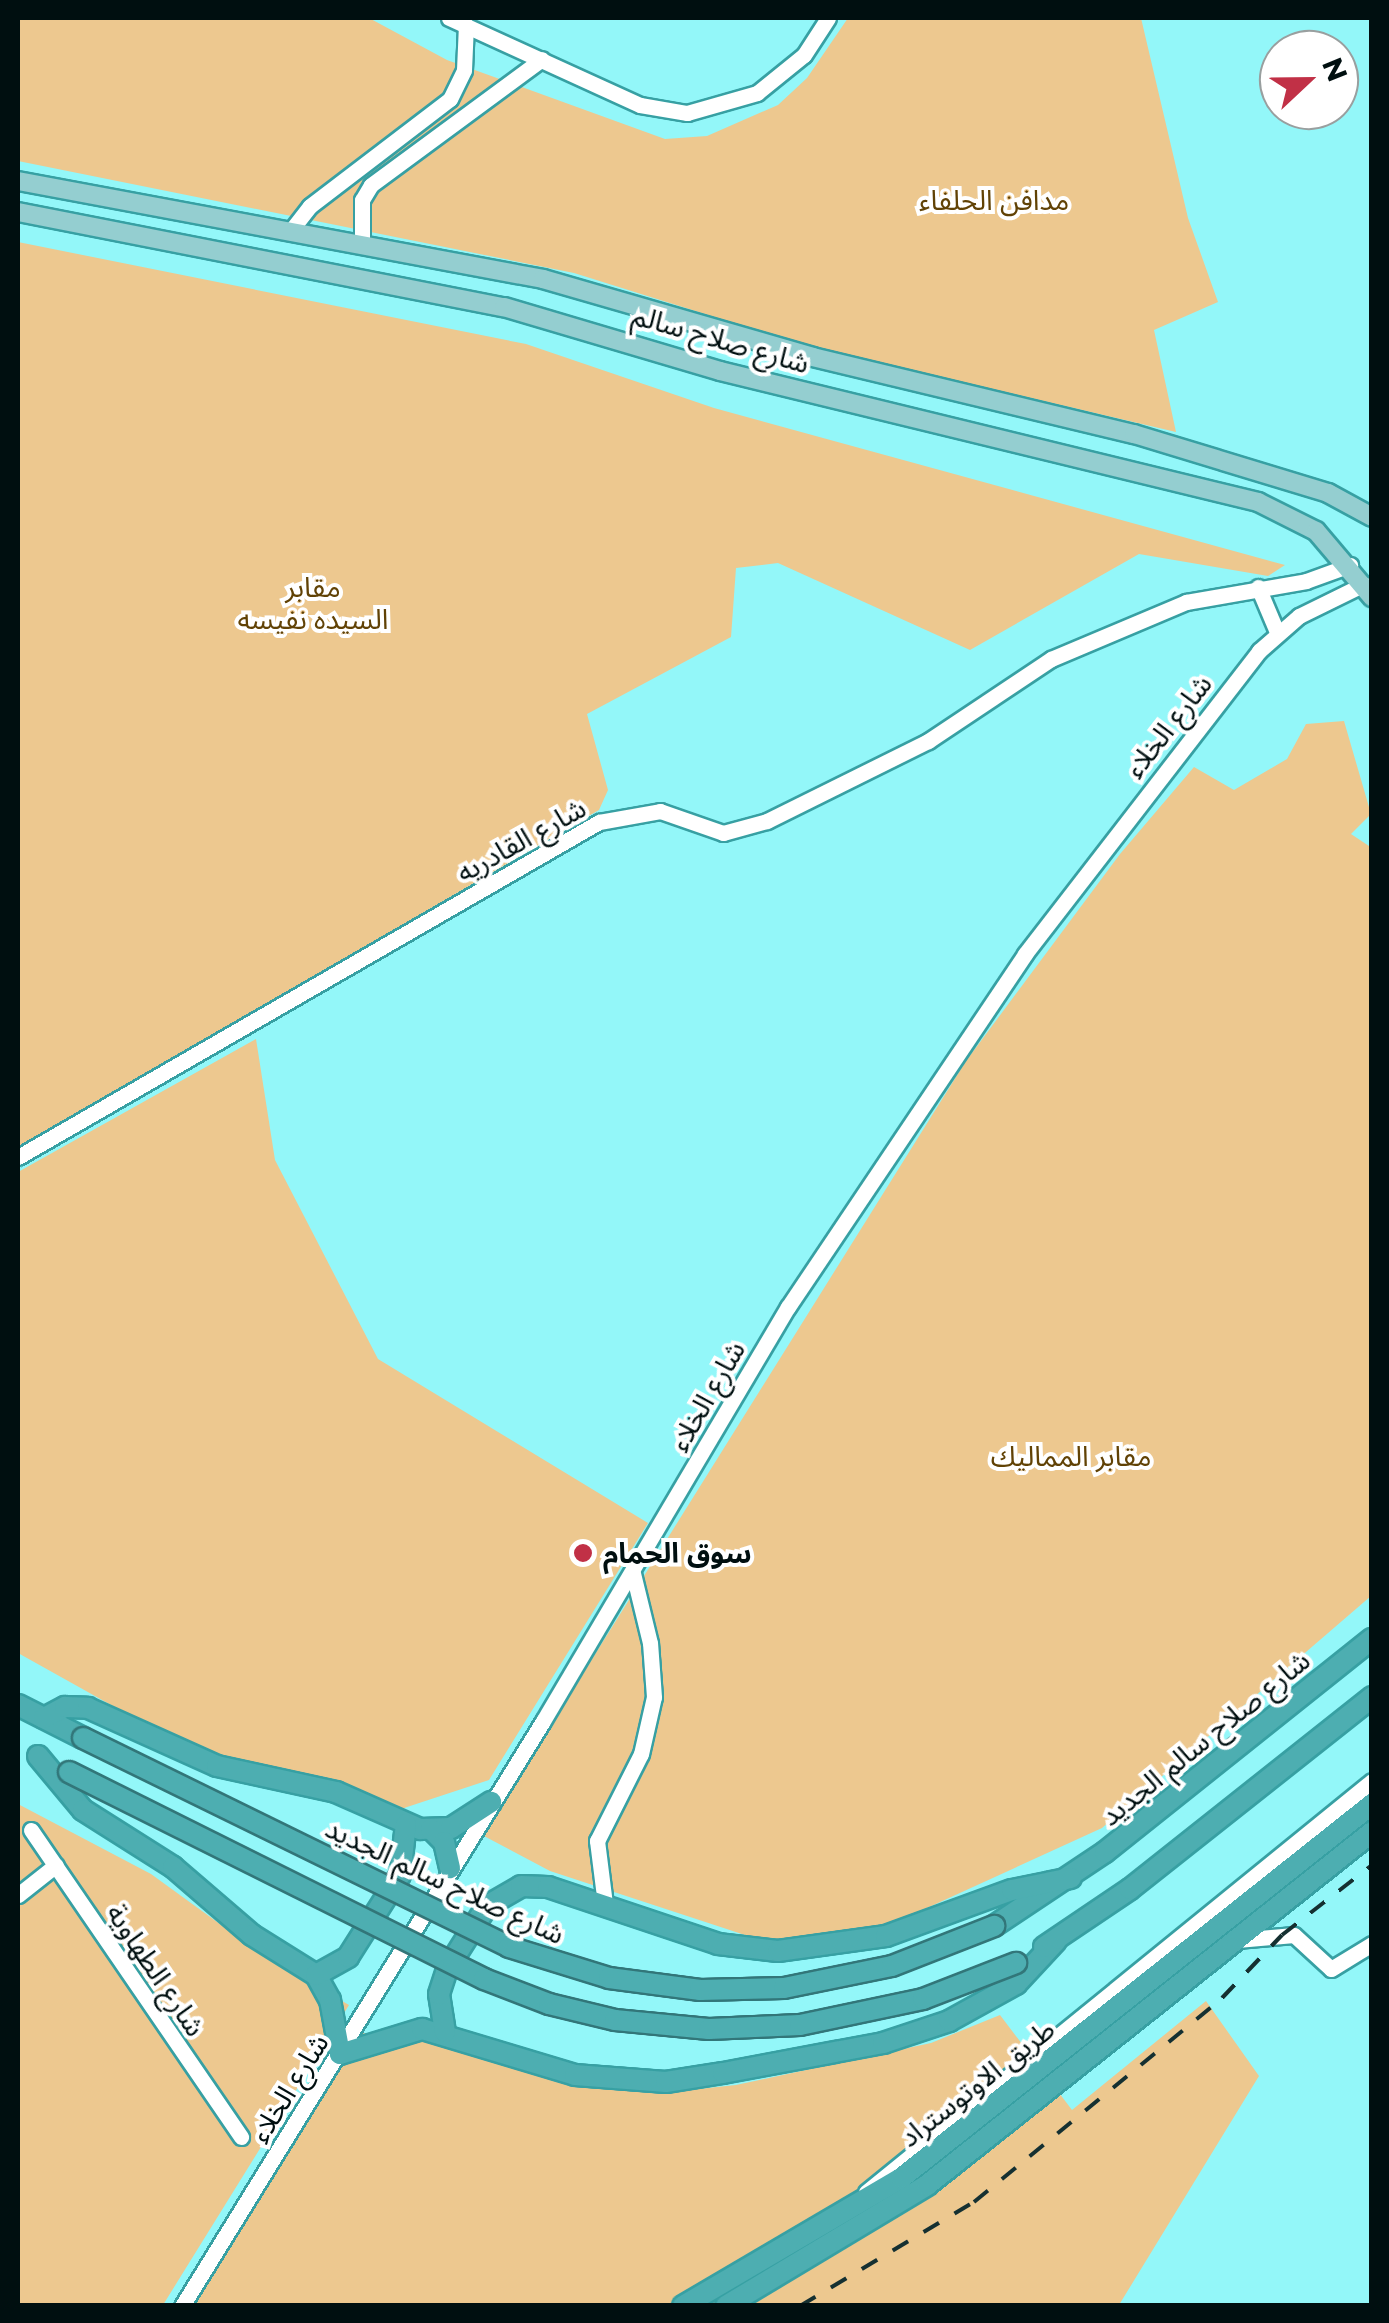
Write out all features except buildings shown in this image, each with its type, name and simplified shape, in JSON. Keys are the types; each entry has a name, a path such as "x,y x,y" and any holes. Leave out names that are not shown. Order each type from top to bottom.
{"highway":[{"name":"شارع صلاح سالم الجديد","path":"18,1705 509,1947 609,1978 700,1990 784,1988 892,1966 994,1926 1071,1878 1372,1639"},
{"path":"18,1746 484,1979 598,2016 709,2029 800,2026 908,2004 1016,1963 1056,1941 1372,1697"},
{"path":"44,1718 65,1708 88,1708 217,1766 336,1792 406,1824 431,1829 451,1828 491,1802"},
{"path":"38,1756 83,1810 173,1867 252,1935 316,1974 330,2000 340,2054 401,2032 445,2032 575,2075 666,2082 883,2043 949,2021 1016,1984 1056,1941"},
{"name":"طريق الاوتوستراد","path":"683,2306 842,2214 943,2147 1372,1804"},
{"path":"316,1974 353,1950 400,1875 406,1824"},
{"path":"431,1829 444,1842 450,1868"},
{"name":"طريق الاوتوستراد","path":"726,2306 927,2186 1230,1940 1372,1832"},
{"path":"445,2032 442,1982 494,1899 539,1885 718,1944 798,1950 901,1932 1012,1890 1071,1878"}],"main road":[{"name":"شارع صلاح سالم","path":"18,181 483,264 797,353 1134,434 1328,493 1372,517"},
{"name":"شارع صلاح سالم","path":"18,212 504,307 720,371 1258,502 1316,531 1350,565 1368,590"}],"street":[{"path":"449,18 640,105 703,112 769,85 804,55 828,18"},
{"path":"292,229 310,206 450,99 464,70 466,25"},
{"path":"362,242 360,209 371,185 542,59"},
{"name":"شارع القادريه","path":"18,1157 350,970 600,822 660,812 723,833 767,821 928,741 1051,659 1174,606 1318,578 1350,565"},
{"path":"1258,588 1277,632"},
{"name":"شارع الخلاء","path":"182,2306 633,1573 788,1306 1036,940 1277,632 1368,590"},
{"path":"605,1904 597,1841 641,1754 654,1697 650,1643 633,1573"},
{"path":"842,2214 915,2148 1372,1781"},
{"name":"شارع الطهاوية","path":"31,1830 241,2137"},
{"path":"18,1895 56,1866"},
{"path":"1230,1940 1294,1935 1331,1969 1372,1944"}],"green space":[{"name":"مدافن الحلفاء","path":"18,18 369,18 447,60 665,139 707,136 778,105 807,78 848,18 1141,18 1188,218 1218,302 1154,330 1176,432 801,344 574,273 18,161"},
{"name":"مقابر السيده نفيسه","path":"18,242 526,344 714,408 1285,565 1268,576 1139,554 970,650 778,563 736,568 731,637 587,714 608,790 599,810 18,1149"},
{"name":"مقابر المماليك","path":"1344,721 1371,814 1351,834 1372,848 1371,1596 1102,1828 905,1918 855,1933 788,1941 751,1937 550,1871 482,1835 966,1061 1120,854 1194,767 1234,790 1287,759 1306,724"},
{"path":"256,1039 275,1160 378,1359 648,1523 489,1780 401,1809 333,1782 236,1765 163,1734 18,1653 18,1172"},
{"path":"18,1804 151,1874 261,1954 349,2005 163,2305 18,2305"},
{"path":"1206,2001 1259,2076 1119,2305 191,2306 359,2033 412,2035 586,2087 661,2093 736,2085 931,2043 1000,2015 1072,2110"}],"railway":[{"path":"800,2306 974,2202 1222,1998 1282,1935 1372,1865"}],"place":[{"name":"سوق الحمام","path":"583,1553"}]}
